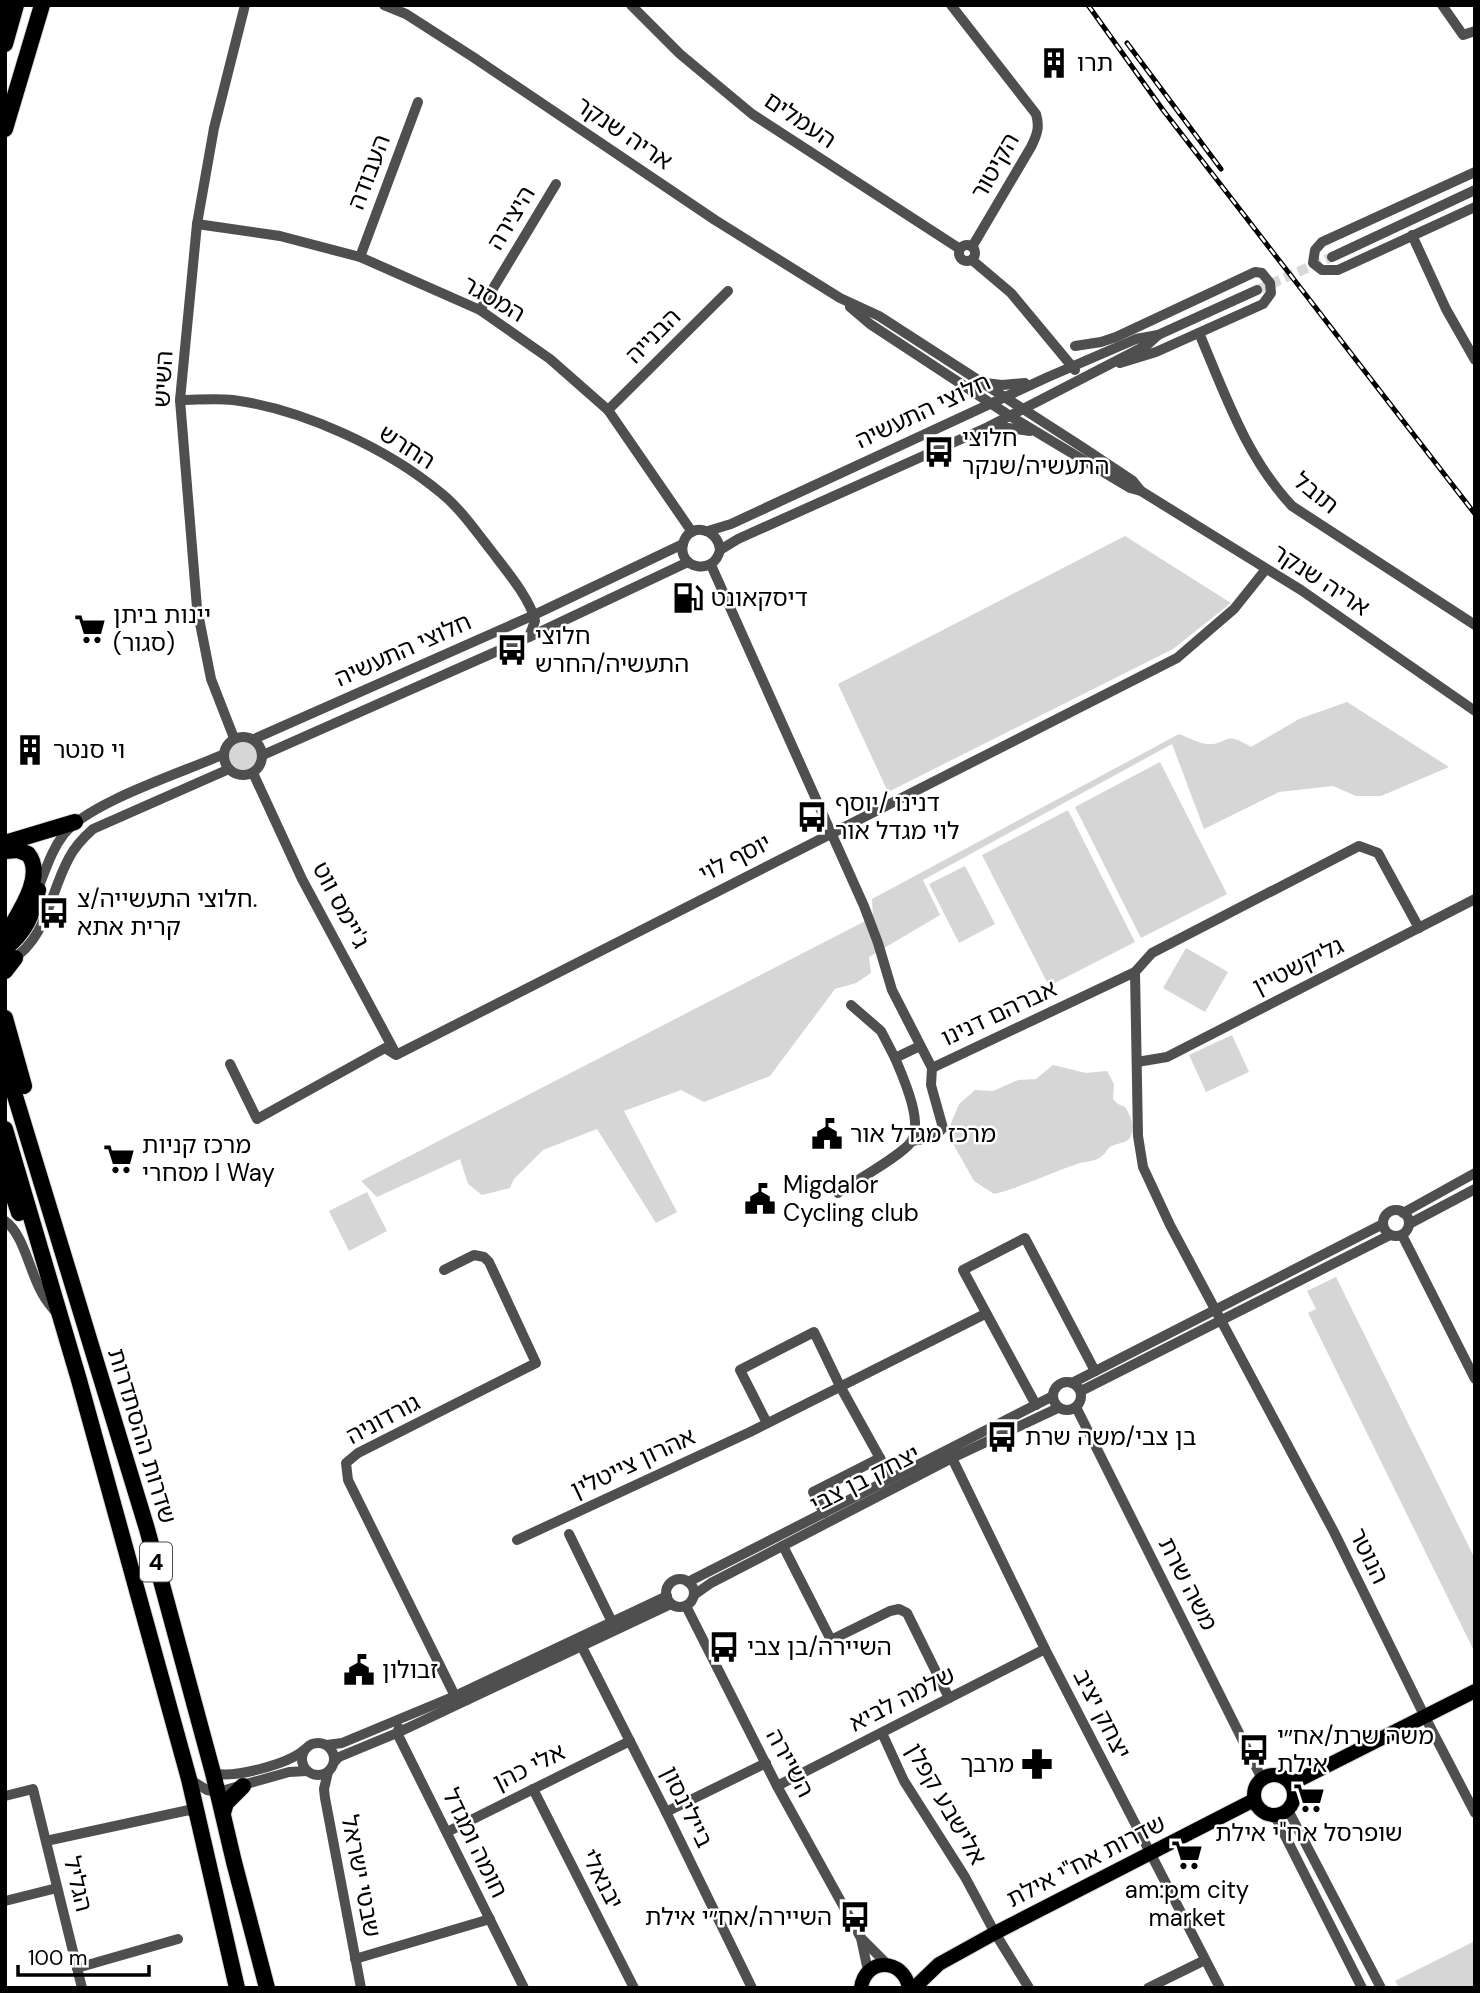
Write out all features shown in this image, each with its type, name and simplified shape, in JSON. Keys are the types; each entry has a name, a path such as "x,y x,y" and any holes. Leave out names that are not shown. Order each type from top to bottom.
{"highway":[{"path":"5,44 16,5"},
{"path":"5,129 42,5"},
{"path":"32,40 53,5"},
{"path":"5,843 75,822"},
{"path":"5,851 18,850 28,854 34,869 30,889 7,932"},
{"path":"8,960 29,921 38,890"},
{"path":"5,1018 69,1251 68,1265"},
{"name":"שדרות ההסתדרות","path":"5,1063 147,1529 218,1792 233,1862 267,1988"},
{"name":"שדרות ההסתדרות","path":"5,1129 79,1380 189,1779 237,1988"},
{"path":"5,1172 79,1380"},
{"path":"223,1813 226,1803 243,1786"}],"main road":[{"path":"1291,1784 1475,1691"},
{"path":"1277,1775 1291,1784 1294,1797 1282,1813 1264,1813 1254,1800 1255,1786 1262,1779 1277,1775"},
{"name":"שדרות אח\"י אילת","path":"912,1988 939,1964 995,1933 1254,1800"},
{"name":"שדרות אח\"י אילת","path":"903,1972 939,1964"},
{"path":"861,1988 863,1977 868,1971 874,1966 887,1965 903,1972 912,1988"}],"street":[{"name":"השיש","path":"234,738 215,690 197,608 180,400 197,224 214,128 243,5"},
{"name":"אריה שנקר","path":"384,5 428,28 715,220 840,298 878,316 1023,409 1133,481 1141,491"},
{"name":"העמלים","path":"631,5 680,54 752,114 966,248 959,255 962,260 972,260 1011,293 1048,335"},
{"name":"הקיטור","path":"951,5 1036,114 1039,125 1037,136 966,248"},
{"path":"1442,5 1463,35 1475,31"},
{"name":"העבודה","path":"360,257 418,102"},
{"path":"1475,172 1322,242 1315,250 1312,260 1322,270 1335,271 1475,207"},
{"name":"היצירה","path":"480,310 556,184"},
{"path":"1332,257 1475,190"},
{"name":"המסגר","path":"197,224 281,236 360,257 480,310 550,359 608,410 692,532"},
{"path":"1412,235 1446,309 1475,360"},
{"path":"1075,346 1116,337 1255,272 1260,272 1267,278 1272,290 1263,304 1156,352 1111,365"},
{"name":"הבנייה","path":"608,410 728,290"},
{"name":"חלוצי התעשיה","path":"234,738 242,736 254,739 534,615 683,544 692,532 702,529 708,531 732,524 1003,397 1112,349 1143,337 1158,335 1257,290"},
{"name":"אריה שנקר","path":"840,298 870,324 990,403 1129,488 1141,491 1266,569 1475,711"},
{"name":"תובל","path":"1199,334 1242,435 1285,499 1314,522 1475,625"},
{"path":"1048,335 1075,346 1112,349"},
{"path":"1048,335 1072,367 1089,375"},
{"name":"חלוצי התעשיה","path":"720,550 988,427 1111,365 1147,345 1158,335"},
{"path":"980,382 1014,385 1048,377"},
{"path":"1052,395 1045,402 1043,412 1053,429"},
{"name":"החרש","path":"180,400 232,400 285,411 342,432 397,463 441,493 475,530 534,615"},
{"path":"988,427 1014,427 1043,436"},
{"path":"683,544 684,556 688,562 699,567 711,565 716,561 720,550 717,538 708,531"},
{"name":"חלוצי התעשיה","path":"262,755 529,637 688,562"},
{"name":"אברהם דנינו","path":"711,565 864,906 892,990 932,1068 1135,972 1152,954 1359,846 1378,853 1419,928"},
{"name":"יוסף לוי","path":"230,1064 257,1119 385,1048 396,1055 1177,658 1234,609 1266,569"},
{"path":"529,637 535,626 534,615"},
{"path":"234,738 227,745 224,754 229,769 237,774 253,773 259,767 261,748 254,739"},
{"path":"7,932 26,910 38,890 54,849 75,822 104,805 224,754"},
{"path":"8,960 28,946 39,929 68,860 80,841 93,829 229,769"},
{"name":"ג'יימס ווט","path":"253,773 302,879 396,1055"},
{"name":"גליקשטיין","path":"1137,1062 1167,1057 1475,899"},
{"path":"1135,972 1138,1136 1143,1167 1170,1225 1222,1320"},
{"path":"838,1193 902,1152 912,1141 915,1128 908,1088 881,1031 851,1005"},
{"path":"895,1058 920,1046"},
{"path":"912,1141 933,1137 943,1128 931,1085 932,1068"},
{"path":"1475,1173 1403,1213 1391,1211 1385,1216 1383,1224 1385,1231 1396,1235 1475,1379"},
{"path":"1081,1391 1396,1235 1409,1224 1475,1189"},
{"path":"1403,1213 1409,1224"},
{"path":"5,1221 18,1237 41,1293 54,1310"},
{"path":"1072,1382 1081,1391 1077,1409 1058,1408 1053,1396 1059,1384 1072,1382 1096,1371 1383,1224"},
{"path":"1036,1405 963,1270 1025,1238 1096,1371"},
{"name":"גורדוניה","path":"444,1270 474,1255 484,1257 489,1262 536,1363 358,1453 346,1463 345,1471 455,1696"},
{"name":"אהרון צייטלין","path":"517,1540 767,1423 985,1314"},
{"name":"הנוטר","path":"1222,1320 1334,1532 1424,1717 1475,1813"},
{"path":"767,1423 740,1370 814,1332 839,1386 891,1478"},
{"name":"יצחק בן צבי","path":"688,1582 1053,1396"},
{"name":"יצחק בן צבי","path":"694,1595 711,1583 952,1458 1058,1408"},
{"name":"משה שרת","path":"1077,1409 1262,1779"},
{"path":"824,1513 813,1492 880,1458"},
{"name":"יצחק יציב","path":"952,1458 1045,1649 1220,1988"},
{"path":"569,1534 612,1622"},
{"path":"783,1546 831,1640 899,1609 906,1613 949,1698"},
{"path":"675,1581 688,1582 693,1588 694,1595 687,1606 679,1607 669,1600 668,1587 675,1581"},
{"path":"213,1773 234,1775 289,1759 311,1744 342,1743 455,1696 612,1622 669,1600"},
{"path":"189,1779 207,1790 218,1792 289,1772 315,1775 331,1767 345,1754 397,1733 582,1647 669,1600"},
{"name":"השיירה","path":"687,1606 778,1786 861,1938 887,1965"},
{"name":"ביילינסון","path":"582,1647 752,1988"},
{"name":"שלמה לביא","path":"778,1786 1045,1649"},
{"path":"455,1696 467,1700"},
{"path":"397,1733 407,1717"},
{"name":"חומה ומגדל","path":"397,1733 524,1988"},
{"name":"אלישבע קפלן","path":"882,1733 904,1781 965,1877 1029,1988"},
{"name":"אלי כהן","path":"447,1832 630,1741"},
{"path":"327,1745 334,1754 331,1767"},
{"path":"303,1750 301,1761 307,1772"},
{"path":"666,1812 766,1763"},
{"name":"שבטי ישראל","path":"331,1767 324,1788 325,1798 361,1988"},
{"name":"יבנאלי","path":"533,1789 634,1988"},
{"name":"הגליל","path":"5,1796 33,1790 82,1988"},
{"path":"46,1841 189,1810 198,1816"},
{"path":"1282,1813 1362,1988"},
{"path":"1282,1813 1381,1988"},
{"path":"5,1901 57,1888"},
{"path":"355,1959 490,1919"},
{"name":"השיירה","path":"861,1938 868,1971"},
{"path":"77,1968 178,1939"},
{"path":"1148,1988 1205,1960"}],"shaded area":[{"path":"1125,536 1231,603 1173,649 888,792 838,684"},
{"path":"1347,702 1449,767 1381,796 1356,796 1333,786 1279,792 1204,829 1172,744 923,880 940,915 869,957 871,973 856,983 835,989 770,1076 704,1102 681,1090 624,1111 677,1212 656,1223 597,1129 543,1150 514,1179 510,1188 482,1195 468,1184 460,1159 377,1197 361,1181 873,917 872,899 1179,734 1207,744 1230,738 1251,747 1299,719"},
{"path":"243,741 254,745 258,756 254,767 243,771 232,767 228,756 232,745"},
{"path":"1160,762 1227,894 1141,938 1075,807"},
{"path":"1068,810 1135,942 1049,986 982,855"},
{"path":"965,866 995,924 959,943 929,884"},
{"path":"1186,948 1228,972 1205,1012 1163,988"},
{"path":"1232,1035 1249,1072 1206,1092 1189,1055"},
{"path":"1053,1065 1086,1073 1107,1071 1114,1084 1113,1099 1125,1107 1131,1118 1132,1134 1128,1140 1110,1147 1098,1159 994,1194 974,1181 947,1133 959,1104 975,1090 993,1091 1018,1080 1036,1079"},
{"path":"367,1192 387,1231 349,1251 329,1211"},
{"path":"1336,1277 1475,1559 1475,1653 1308,1313 1316,1309 1307,1291"},
{"path":"1475,1941 1475,1988 1399,1988 1395,1981"}],"tunnel":[{"path":"1257,290 1332,257"}],"railway":[{"path":"1088,5 1163,110 1475,514"},
{"path":"1127,43 1221,169"}],"place":[{"name":"תרו","path":"1054,63"},
{"name":"חלוצי התעשיה/שנקר","path":"939,452"},
{"name":"דיסקאונט","path":"688,598"},
{"name":"יינות ביתן (סגור)","path":"90,629"},
{"name":"חלוצי התעשיה/החרש","path":"512,650"},
{"name":"וי סנטר","path":"30,750"},
{"name":"דנינו /יוסף לוי מגדל אור","path":"812,817"},
{"name":"חלוצי התעשייה/צ. קרית אתא","path":"54,913"},
{"name":"מרכז מגדל אור","path":"827,1134"},
{"name":"מרכז קניות מסחרי I Way","path":"119,1159"},
{"name":"Migdalor Cycling club","path":"760,1199"},
{"name":"בן צבי/משה שרת","path":"1002,1437"},
{"name":"השיירה/בן צבי","path":"724,1647"},
{"name":"זבולון","path":"359,1670"},
{"name":"משה שרת/אח״י אילת","path":"1254,1750"},
{"name":"מרבך","path":"1037,1764"},
{"name":"שופרסל אח\"י אילת","path":"1309,1798"},
{"name":"am:pm city market","path":"1187,1855"},
{"name":"השיירה/אח״י אילת","path":"855,1917"}]}
